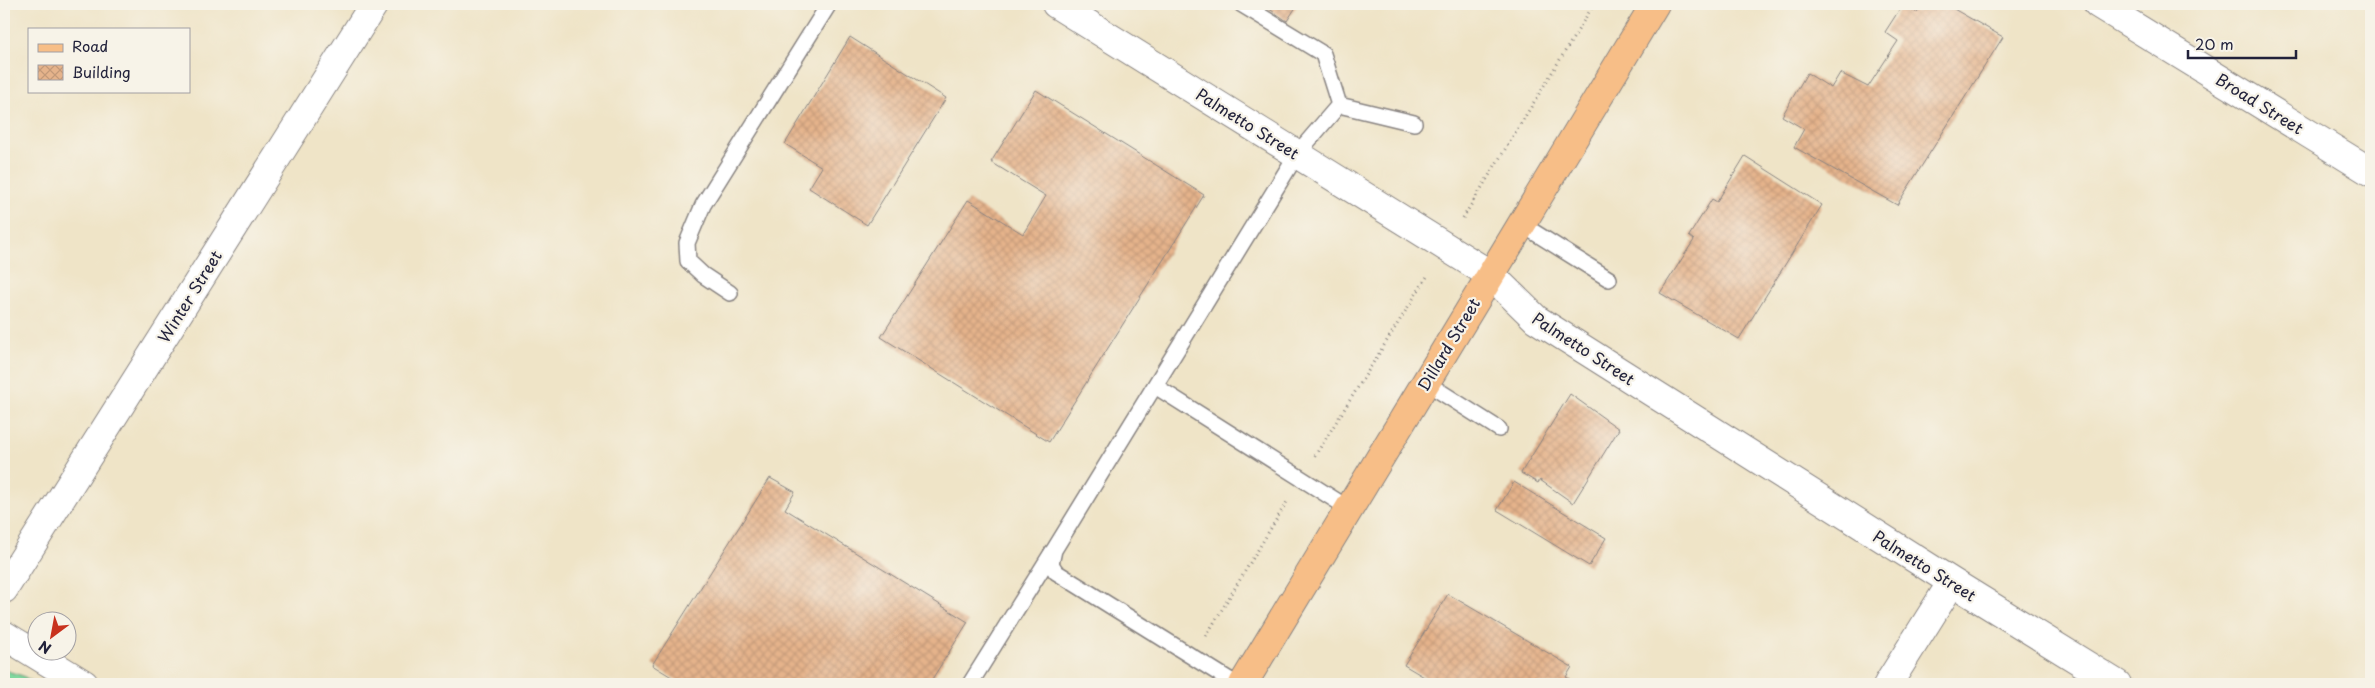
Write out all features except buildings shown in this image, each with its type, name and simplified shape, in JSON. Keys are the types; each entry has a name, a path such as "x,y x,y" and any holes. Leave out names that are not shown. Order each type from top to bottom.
{"main road":[{"name":"Dillard Street","path":"1243,684 1655,4"}],"street":[{"name":"Winter Street","path":"4,589 374,4"},
{"name":"Palmetto Street","path":"1056,4 1446,246 1491,275 1536,319 2117,684"},
{"name":"Broad Street","path":"2108,7 2371,172"},
{"path":"1888,684 1952,582"},
{"path":"4,635 84,684"}],"lane":[{"path":"730,293 703,275 688,262 687,243 702,205 829,4"},
{"path":"1241,4 1323,54 1339,104"},
{"path":"970,684 1297,154 1339,104"},
{"path":"1339,104 1414,123"},
{"path":"1521,224 1609,279"},
{"path":"1425,382 1499,429"},
{"path":"1155,386 1348,508"},
{"path":"1054,550 1051,564 1056,572 1236,684"}],"path":[{"path":"1192,657 1594,4"}],"green space":[{"path":"4,670 23,676 36,684 4,684"}]}
